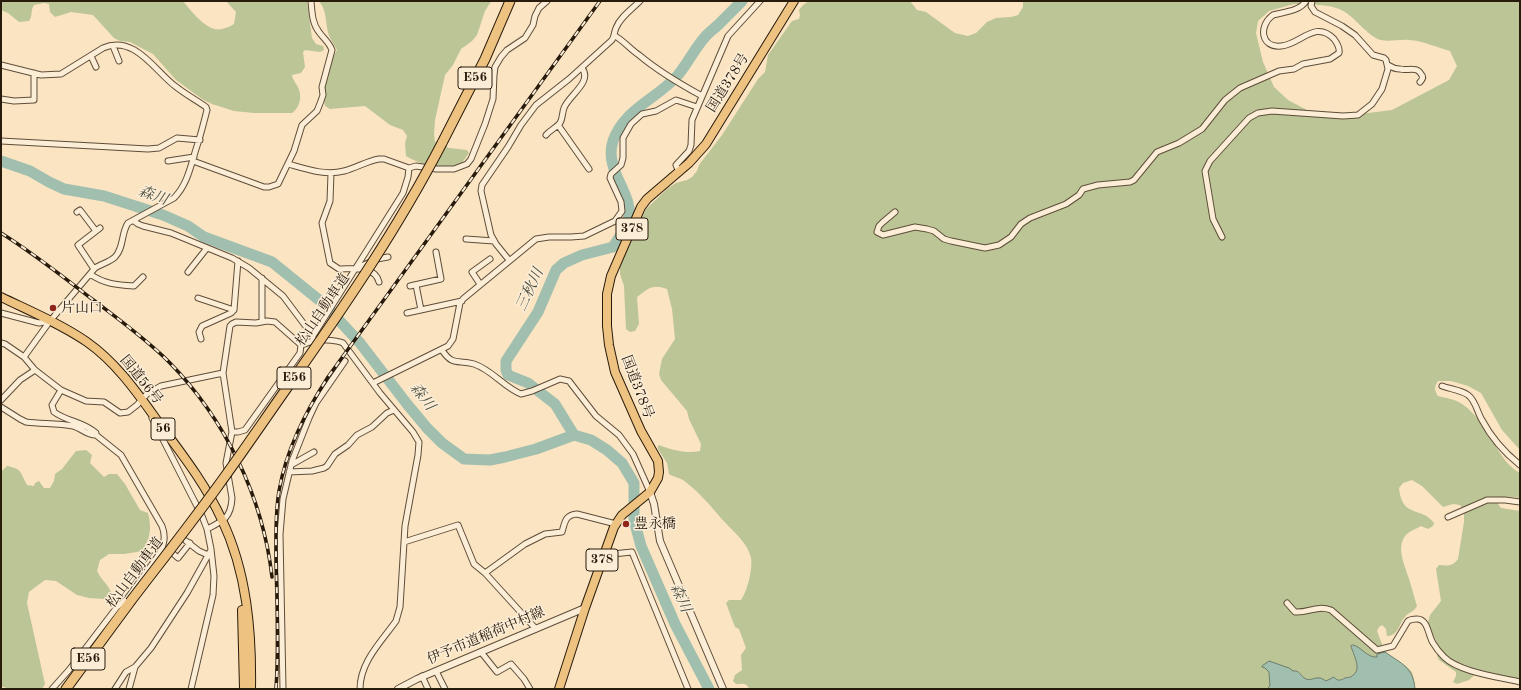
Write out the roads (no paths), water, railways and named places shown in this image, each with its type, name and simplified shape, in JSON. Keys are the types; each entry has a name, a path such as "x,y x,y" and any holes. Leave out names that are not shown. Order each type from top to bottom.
{"highway":[{"name":"松山自動車道","path":"66,689 110,628 217,487 311,354 360,281 424,178 484,59 510,1"},
{"name":"国道378号","path":"559,689 603,555 616,524 622,515 650,492 658,478 658,461 641,431 613,367 609,345 607,294 612,271 641,207 647,199 679,172 706,144 793,1"},
{"name":"国道56号","path":"1,297 50,321 87,342 96,350 123,376 142,399 199,480 222,521 239,567 250,629 251,689"},
{"name":"国道56号","path":"239,567 243,630 244,689"},
{"path":"72,689 110,628"}],"street":[{"path":"168,161 194,159 269,187 278,184 294,151 302,125 317,111 321,101 322,87 332,50 330,44 318,32 313,22 312,1"},
{"path":"288,164 312,171 331,173 342,172 379,159 384,159 409,168 416,166 436,169 454,169 467,164 471,159 483,131 494,98 494,75 501,56 525,38 533,25 539,8 547,1"},
{"path":"509,260 491,235 480,191 482,185 521,125 536,106 582,68 615,36 616,28 620,21 640,1"},
{"path":"679,172 676,165 689,151 691,145 691,127 697,107 728,36 760,1"},
{"path":"895,212 880,226 877,232 879,234 883,236 915,227 934,231 944,239 985,248 993,247 1004,243 1021,224 1030,218 1066,204 1079,195 1083,189 1098,185 1130,182 1134,180 1157,152 1179,143 1202,129 1225,100 1240,88 1279,71 1294,69 1303,64 1330,59 1339,53 1335,40 1330,36 1319,32 1312,32 1293,43 1281,47 1274,46 1266,39 1263,31 1269,18 1273,15 1297,9 1306,1"},
{"path":"1222,237 1213,219 1205,171 1210,161 1241,127 1254,115 1272,111 1343,116 1358,115 1372,104 1380,94 1387,77 1388,65 1384,58 1373,55 1355,35 1342,26 1315,12 1311,6 1312,1"},
{"path":"615,36 625,42 637,55 676,82 702,96"},
{"path":"113,46 119,61"},
{"path":"1,64 34,73 52,75 61,74 103,48 113,46 129,48 138,52 156,67 174,86 206,107 207,110 194,159 189,173 178,194 174,198 128,223 117,256 92,272 50,321 24,357"},
{"path":"91,56 96,67"},
{"path":"1388,65 1398,69 1416,69 1423,76 1420,82"},
{"path":"546,135 562,121 564,108 575,95 585,78 586,74 582,68"},
{"path":"1,99 14,101 34,100 34,73"},
{"path":"376,382 448,346 453,339 460,303 480,284 536,239 584,236 615,221 622,211 621,202 610,178 611,174 621,165 623,158 623,138 631,124 642,114 656,111 676,100 697,107"},
{"path":"558,125 589,169"},
{"path":"1,141 148,149 159,148 177,138 200,140"},
{"path":"207,528 222,521 228,516 232,504 226,463 232,432 223,374 230,326 236,322 275,322 301,345 309,344 403,193 409,168"},
{"path":"331,173 330,201 322,223 329,260 333,266 339,270 356,268 377,259 388,257"},
{"path":"77,212 80,210 98,229 78,245 92,272 103,282 123,286 134,286 143,277"},
{"path":"136,220 138,224 171,233 238,261 262,278 283,296 313,338 339,341 342,344 376,382 394,410 413,432 419,442 407,514 404,542 402,595 399,614 396,621 368,660 363,670 360,689"},
{"path":"466,239 494,241"},
{"path":"188,272 208,248"},
{"path":"410,286 441,279 436,252"},
{"path":"480,284 472,272 490,259"},
{"path":"201,339 199,330 202,326 231,314 234,310 238,261"},
{"path":"356,268 372,272 377,276 379,282"},
{"path":"262,278 262,322"},
{"path":"416,285 422,310"},
{"path":"198,298 234,310"},
{"path":"407,313 462,301"},
{"path":"1,313 39,323 50,321"},
{"path":"1,343 6,344 24,357 35,370 61,390 86,401 104,402 120,413 128,412 147,394 165,385 223,374"},
{"path":"232,432 245,430 300,353 301,345"},
{"path":"442,350 448,359 452,361 474,364 521,394 560,379 569,381 596,416 619,435 633,454 650,492 654,504 660,541 724,689"},
{"path":"283,689 280,534 283,499 291,465 309,418 316,403 345,361"},
{"path":"1,400 20,380 35,370"},
{"path":"1442,386 1469,396 1494,438 1508,455 1520,465"},
{"path":"52,689 69,670 117,607 126,599 160,553 165,538 162,526 124,458 118,451 96,435 96,433 90,428 62,418 54,412 52,405 61,390"},
{"path":"1,407 26,422 74,426 83,429 91,435 96,435"},
{"path":"148,408 197,504 207,528 211,549 214,576 213,595 191,689"},
{"path":"289,472 312,471 324,468 335,454 348,445 357,435 372,427 387,413 394,410"},
{"path":"291,465 314,452"},
{"path":"1448,517 1487,500 1520,502"},
{"path":"485,573 525,544 546,534 562,532 566,519 571,515 577,514 616,524"},
{"path":"404,542 458,525 472,562 485,573 536,628"},
{"path":"163,546 178,558 188,542 208,555"},
{"path":"129,689 135,668 151,648 186,593 211,549"},
{"path":"603,555 632,552 688,689"},
{"path":"1287,603 1295,612 1322,607 1331,610 1377,650 1393,646 1408,621 1411,619 1419,619 1424,621 1433,643 1451,663 1470,670 1520,682"},
{"name":"伊予市道稲荷中村線","path":"398,689 422,676 585,608"},
{"path":"481,652 497,672 510,664 524,679 530,689"},
{"path":"115,689 126,672 135,668"},
{"path":"436,671 445,689"},
{"path":"422,676 428,689"}],"waterway":[{"name":"三秋川","path":"574,435 555,404 528,383 508,375 506,370 506,361 538,312 556,270 564,263 582,255 613,247 625,227 628,220 628,202 615,173 611,152 613,141 618,130 633,112 678,75 706,36 742,1"},
{"name":"森川","path":"1,161 30,171 64,189 104,196 163,215 188,226 204,237 272,262 324,304 360,343 427,428 442,443 464,459 490,460 505,457 536,449 574,435 591,440 607,450 622,463 634,483 634,520 641,546 675,624 709,689"}],"railway":[{"path":"276,689 278,641 276,561 277,508 279,491 286,461 304,418 328,377 600,1"},
{"path":"1,233 47,265 132,329 169,362 189,384 224,434 238,461 260,518 272,577"}],"place":[{"name":"片山口","path":"53,308"},
{"name":"豊永橋","path":"626,524"}]}
